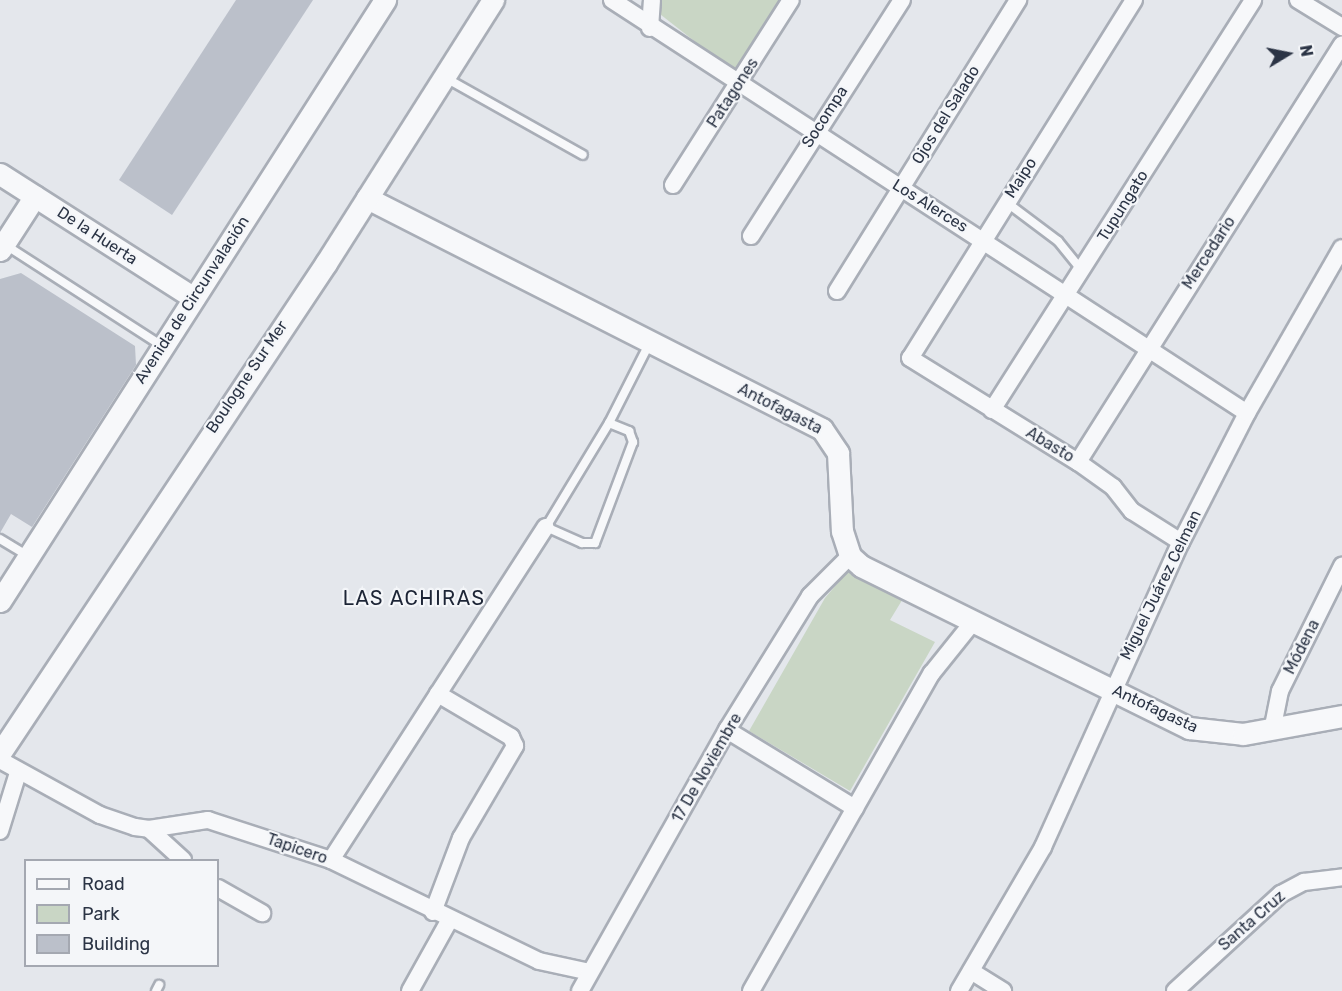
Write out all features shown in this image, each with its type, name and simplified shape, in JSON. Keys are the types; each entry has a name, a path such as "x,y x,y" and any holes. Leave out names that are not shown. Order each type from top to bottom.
{"street":[{"name":"Avenida de Circunvalación","path":"0,601 385,0"},
{"name":"Boulogne Sur Mer","path":"0,753 367,198 493,0"},
{"name":"Los Alerces","path":"612,0 650,28 1067,293 1247,413"},
{"path":"650,28 652,0"},
{"name":"Patagones","path":"673,185 791,0"},
{"name":"Socompa","path":"751,236 814,134 902,0"},
{"name":"Ojos del Salado","path":"837,291 1018,0"},
{"name":"Maipo","path":"910,358 1005,202 1134,0"},
{"name":"Tupungato","path":"992,410 1253,0"},
{"path":"1298,0 1342,27"},
{"name":"Mercedario","path":"1078,462 1148,348 1342,45"},
{"name":"De la Huerta","path":"0,174 194,298"},
{"path":"1,245 35,196"},
{"name":"Antofagasta","path":"367,198 650,344 822,429 832,439 838,453 842,531 850,556 861,566 1190,728 1221,733 1272,731 1342,716"},
{"name":"Miguel Juárez Celman","path":"959,991 1043,847 1112,689 1181,542 1247,413 1342,248"},
{"name":"Abasto","path":"910,358 1078,462 1113,487 1132,511 1181,542"},
{"path":"331,860 546,527"},
{"name":"17 De Noviembre","path":"580,991 728,730 810,596 850,556"},
{"name":"Módena","path":"1272,731 1280,691 1342,566"},
{"path":"752,991 932,674 973,622"},
{"path":"433,912 461,838 514,746 511,738 438,694"},
{"path":"728,730 855,808"},
{"name":"Tapicero","path":"0,760 18,773 100,814 149,829 194,820 218,821 331,860 433,912 539,960 590,972"},
{"path":"0,831 18,773"},
{"path":"149,829 181,859"},
{"name":"Santa Cruz","path":"1175,991 1281,894 1304,882 1342,877"},
{"path":"219,889 262,914"},
{"path":"410,991 450,918"},
{"path":"971,971 1003,991"}],"lane":[{"path":"444,77 583,155"},
{"path":"1005,202 1058,240 1082,271"},
{"path":"1,245 163,346"},
{"path":"609,423 629,430 633,442 595,543 582,543 546,527 609,423 650,344"},
{"path":"0,539 29,556"}],"green space":[{"path":"642,0 781,0 735,73"},
{"path":"848,571 904,597 890,620 935,642 850,791 749,731 825,598"}],"building":[{"path":"236,0 313,0 172,215 119,180"},
{"path":"21,273 135,346 136,365 32,527 11,514 0,533 0,279"}],"district":[{"name":"LAS ACHIRAS","path":"414,598"}]}
